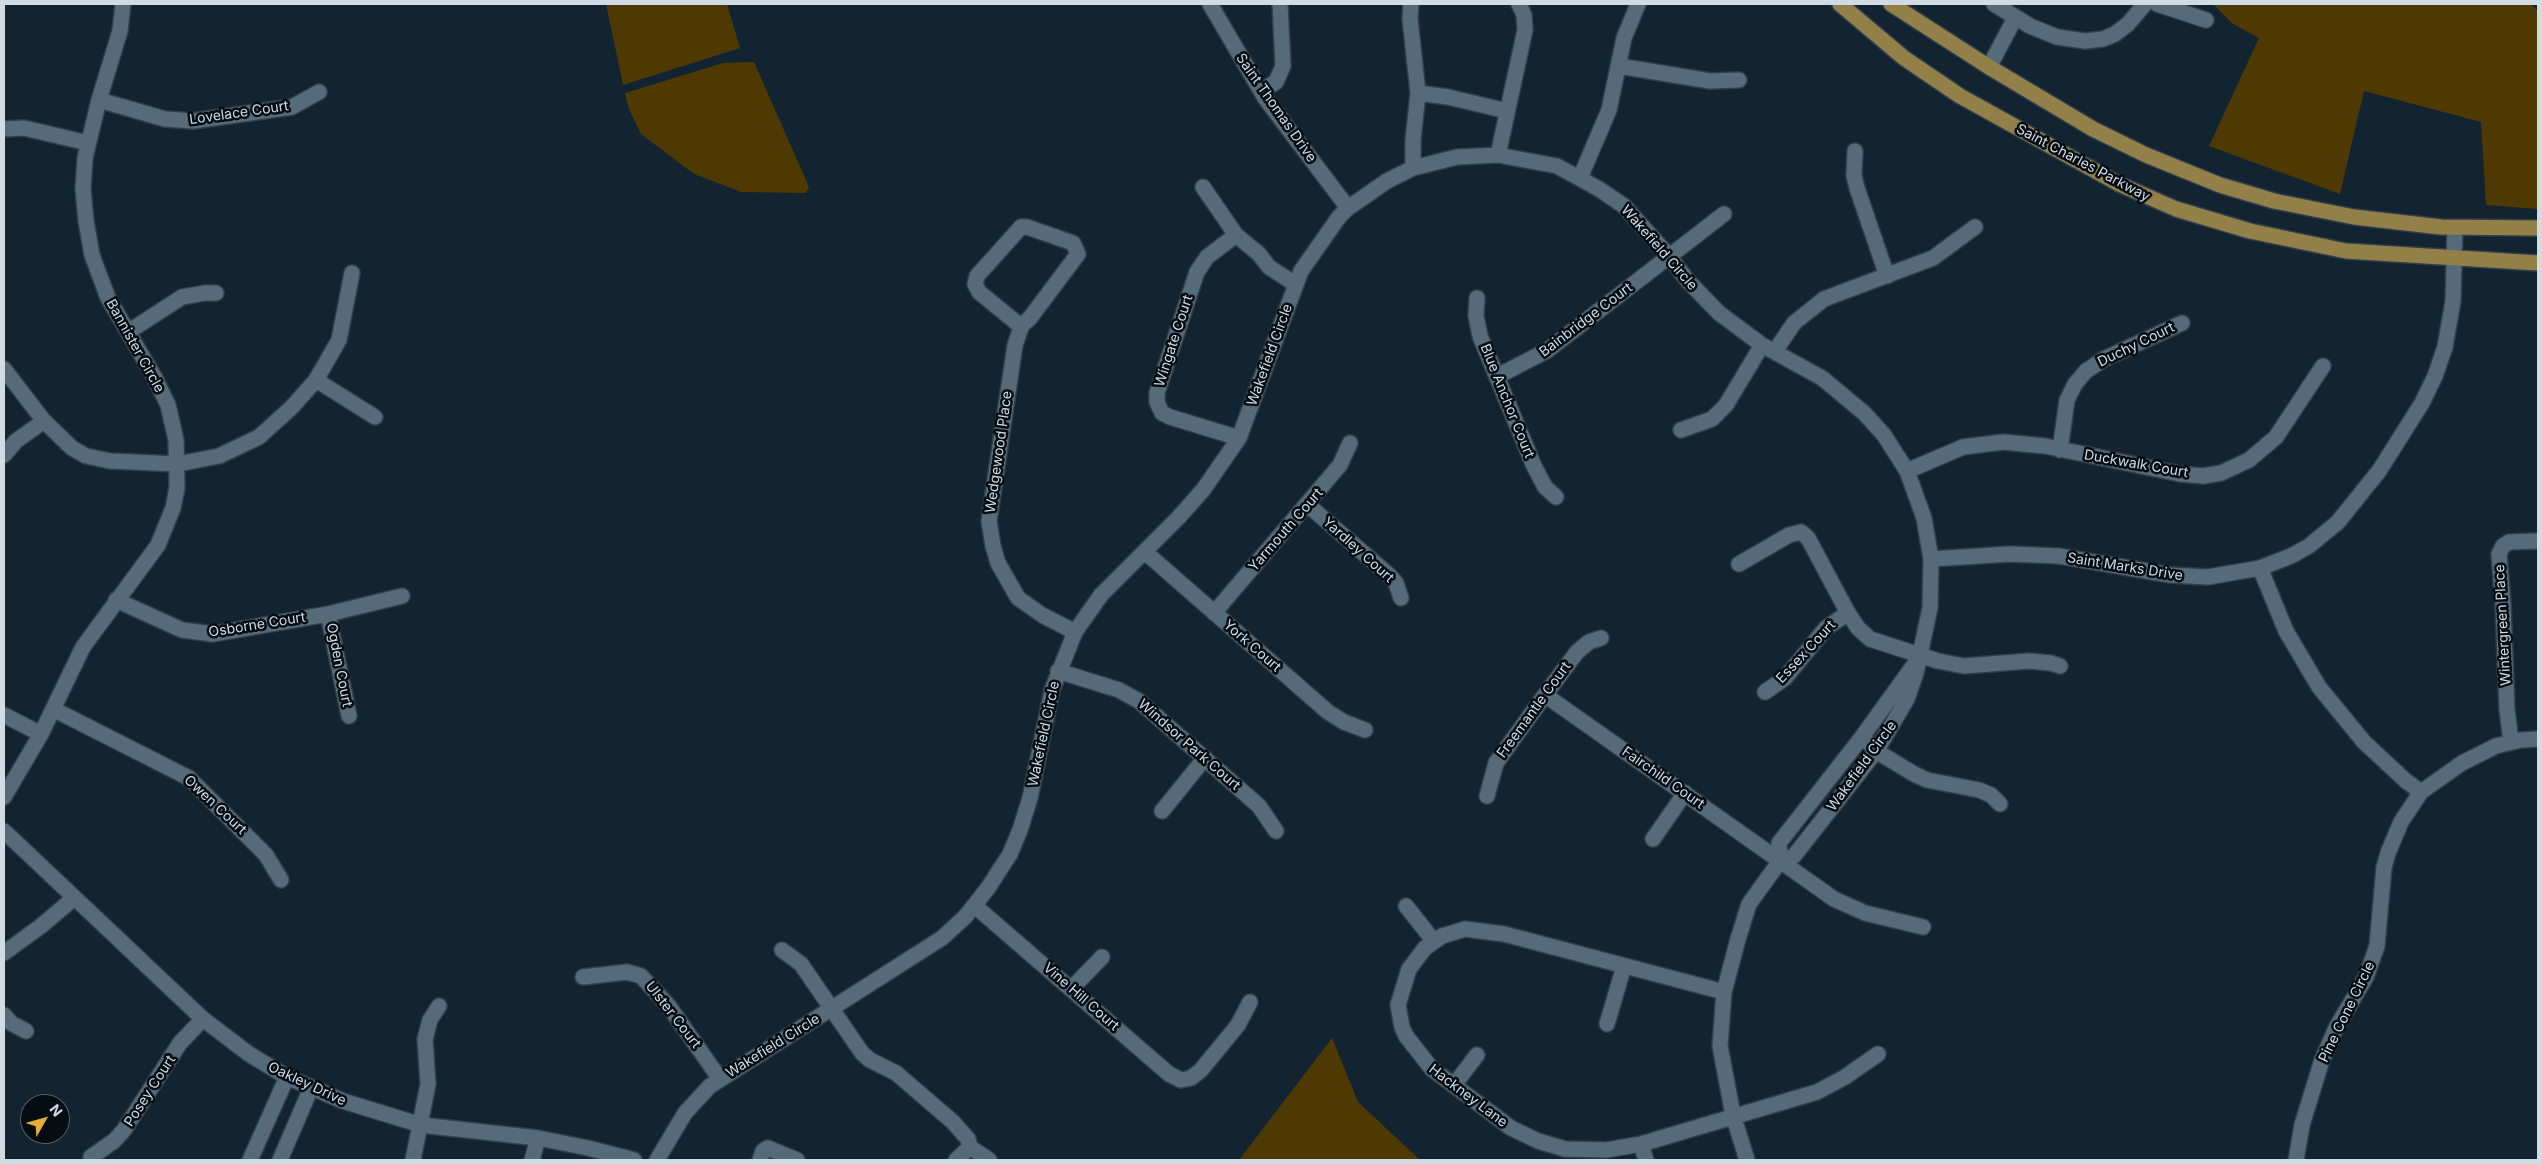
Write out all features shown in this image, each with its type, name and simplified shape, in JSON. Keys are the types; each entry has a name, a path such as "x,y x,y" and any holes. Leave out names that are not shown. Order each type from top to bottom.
{"main road":[{"name":"Saint Charles Parkway","path":"1840,4 1874,35 1935,80 2087,167 2176,209 2250,230 2346,251 2538,263"},
{"path":"1891,4 1989,67 2114,140 2190,174 2220,185 2274,201 2325,212 2393,222 2455,228 2538,228"}],"street":[{"name":"Bannister Circle","path":"4,797 41,734 83,647 116,600 147,562 166,526 177,488 178,464 175,434 168,405 155,378 108,298 90,248 83,190 83,173 88,143 98,100 120,31 123,4"},
{"name":"Saint Thomas Drive","path":"1210,4 1261,91 1348,208"},
{"path":"1261,91 1276,82 1283,66 1280,4"},
{"path":"1411,4 1410,19 1418,93 1413,140 1413,168"},
{"path":"1498,155 1525,30 1524,15 1519,4"},
{"path":"1580,178 1605,121 1624,38 1638,4"},
{"path":"1994,4 2015,18 2057,37 2074,41 2110,37 2123,29 2145,4"},
{"path":"2157,4 2206,20"},
{"path":"1989,67 2015,18"},
{"path":"1619,66 1710,81 1739,80"},
{"name":"Lovelace Court","path":"98,100 165,119 193,121 292,107 319,92"},
{"path":"1418,93 1448,97 1507,111"},
{"path":"4,129 30,129 88,143"},
{"path":"1855,151 1854,176 1857,188 1887,276"},
{"name":"Wakefield Circle","path":"657,1160 685,1113 710,1086 942,938 974,906 1000,871 1020,830 1030,798 1058,671 1075,632 1101,595 1145,552 1203,490 1239,438 1297,279 1321,241 1348,208 1387,181 1413,168 1457,157 1498,155 1543,162 1580,178 1624,206 1708,302 1738,329 1822,378 1851,400 1884,436 1907,470 1920,503 1931,559 1930,608 1920,655 1907,699 1877,750 1794,856 1780,861 1749,904 1724,992 1720,1046 1733,1115 1747,1160"},
{"path":"1203,188 1236,235 1258,254 1272,258 1297,279"},
{"name":"Bainbridge Court","path":"1498,376 1534,359 1548,350 1724,214"},
{"name":"Wedgewood Place","path":"1022,325 1018,324 979,292 975,282 1018,229 1027,227 1073,243 1078,254 1042,303 1022,325 1015,344 989,521 998,563 1018,598 1075,632"},
{"path":"1681,430 1712,419 1726,405 1769,348 1815,304 1834,294 1933,258 1975,228"},
{"name":"Saint Marks Drive","path":"1931,559 2010,554 2059,556 2190,577 2231,574 2260,568 2291,556 2324,535 2353,506 2391,455 2428,392 2443,355 2453,301 2456,258 2455,228"},
{"name":"Wingate Court","path":"1236,235 1206,257 1197,272 1157,393 1157,402 1162,413 1170,417 1239,438"},
{"path":"4,369 44,421 72,448 93,458 110,462 178,464 219,456 259,437 292,408 316,380 338,343 352,273"},
{"path":"128,332 182,297 205,292 216,294"},
{"name":"Blue Anchor Court","path":"1477,298 1477,325 1540,479 1556,497"},
{"name":"Duchy Court","path":"2060,450 2067,400 2075,384 2086,371 2104,359 2182,323"},
{"name":"Duckwalk Court","path":"1907,470 1950,451 1976,444 2010,442 2180,474 2203,476 2221,473 2250,460 2276,438 2323,366"},
{"path":"316,380 375,417"},
{"path":"4,455 16,442 44,421"},
{"name":"Yarmouth Court","path":"1214,613 1308,505 1340,465 1350,443"},
{"name":"Yardley Court","path":"1308,505 1390,576 1396,583 1401,598"},
{"path":"1738,564 1789,535 1801,532 1808,538 1848,613 1858,628 1870,639 1920,655 1964,666 2029,661 2051,663 2060,666"},
{"name":"Wintergreen Place","path":"2511,742 2507,710 2499,554 2503,546 2509,542 2538,541"},
{"name":"York Court","path":"1145,552 1328,712 1344,722 1365,730"},
{"path":"2260,568 2286,631 2319,687 2364,742 2406,781 2422,792"},
{"name":"Osborne Court","path":"116,600 182,630 202,634 228,633 328,614 402,596"},
{"name":"Essex Court","path":"1765,692 1785,678 1826,628 1848,613"},
{"name":"Ogden Court","path":"328,614 349,716"},
{"name":"Freemantle Court","path":"1486,796 1496,763 1545,694 1577,652 1590,642 1601,638"},
{"name":"Wakefield Circle","path":"1780,861 1778,843 1862,737 1920,655"},
{"name":"Windsor Park Court","path":"1058,671 1128,694 1154,713 1259,806 1276,830"},
{"name":"Fairchild Court","path":"1545,694 1780,861 1849,907 1923,927"},
{"name":"Owen Court","path":"53,709 188,778 266,855 281,880"},
{"path":"4,715 41,734"},
{"path":"1862,737 1877,750 1920,777 1979,790 1991,795 2000,804"},
{"name":"Pine Cone Circle","path":"2296,1160 2302,1125 2322,1060 2336,1028 2366,977 2377,946 2388,853 2401,822 2422,792 2433,782 2473,757 2511,742 2538,739"},
{"path":"1162,811 1205,758"},
{"path":"1653,839 1685,793"},
{"name":"Oakley Drive","path":"4,832 73,899 203,1019 249,1054 287,1077 362,1108 421,1126 538,1138 634,1160"},
{"path":"4,953 41,926 73,899"},
{"name":"Vine Hill Court","path":"974,906 1169,1074 1181,1080 1191,1078 1238,1025 1250,1002"},
{"path":"1406,906 1434,940"},
{"name":"Hackney Lane","path":"1724,992 1490,931 1465,930 1452,932 1434,940 1417,957 1400,993 1399,1014 1406,1036 1418,1055 1432,1069 1511,1128 1552,1146 1588,1151 1641,1144 1733,1115 1817,1092 1846,1077 1878,1054"},
{"path":"782,950 801,964 862,1053 870,1060 896,1073 954,1122 968,1139 970,1147 989,1160"},
{"path":"1071,989 1102,957"},
{"path":"1607,1024 1624,966"},
{"name":"Ulster Court","path":"583,977 627,972 641,976 668,1005 720,1079"},
{"path":"413,1160 428,1084 425,1039 430,1020 439,1006"},
{"path":"4,1015 11,1023 26,1031"},
{"name":"Posey Court","path":"92,1157 114,1142 124,1130 180,1043 203,1019"},
{"path":"1454,1085 1477,1055"},
{"path":"250,1160 287,1077"},
{"path":"280,1160 311,1088"},
{"path":"532,1160 538,1138"},
{"path":"1641,1144 1646,1160"},
{"path":"956,1160 970,1147"},
{"path":"760,1160 763,1151 770,1148 797,1160"}],"shaded area":[{"path":"606,4 727,4 740,48 623,85"},
{"path":"2213,4 2530,4 2538,10 2538,209 2486,205 2481,122 2364,91 2340,194 2209,146 2259,38 2233,24"},
{"path":"754,62 809,187 806,193 741,192 694,174 641,134 629,109 625,93 723,63"},
{"path":"1332,1038 1358,1102 1420,1160 1239,1160"}]}
